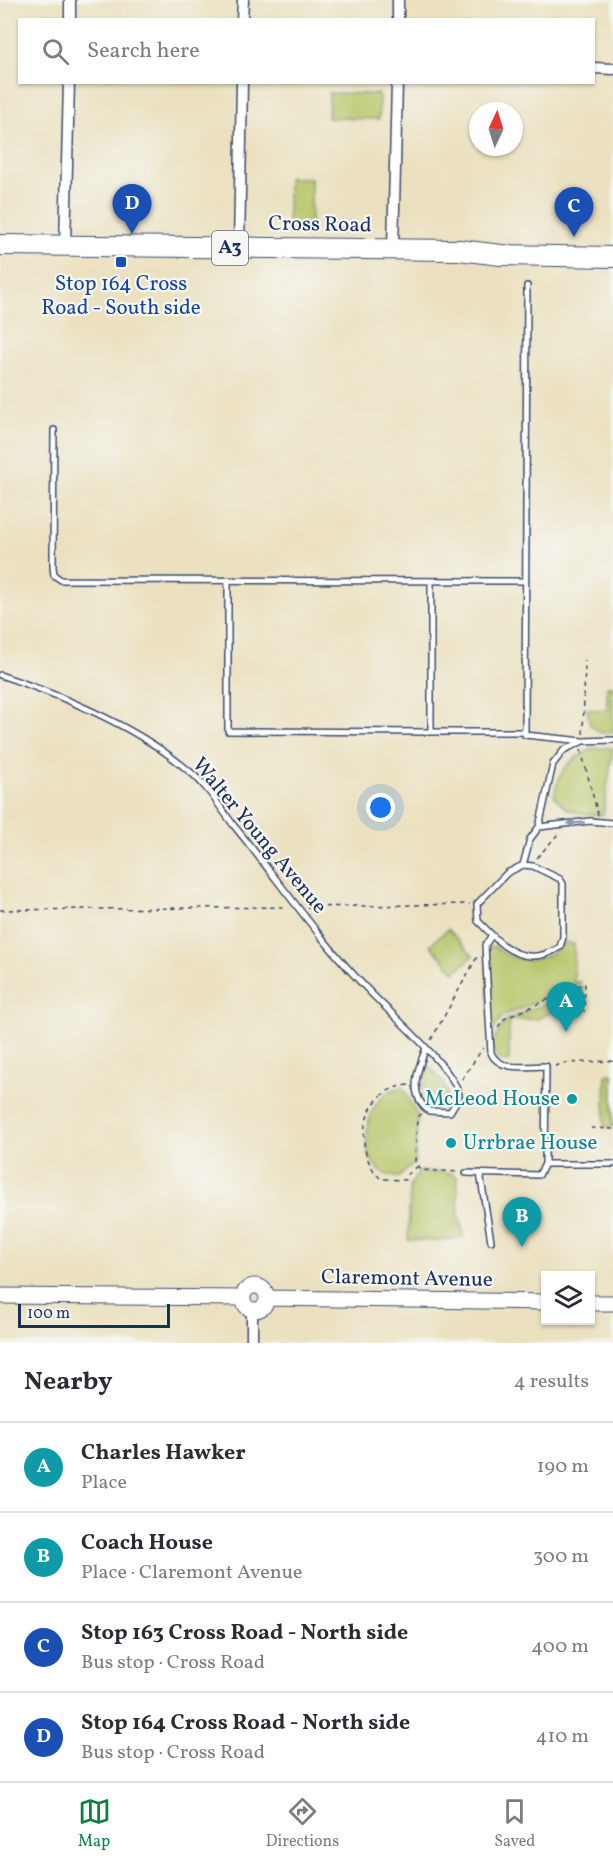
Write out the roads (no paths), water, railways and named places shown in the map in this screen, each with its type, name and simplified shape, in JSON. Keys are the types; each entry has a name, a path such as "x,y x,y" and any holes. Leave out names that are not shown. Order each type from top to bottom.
{"highway":[{"name":"Cross Road","path":"0,245 393,250 459,250 537,244 613,245"},
{"name":"Cross Road","path":"459,250 501,255 613,257"}],"street":[{"path":"70,0 70,18"},
{"path":"242,18 243,0"},
{"path":"398,0 398,18"},
{"path":"595,68 613,69"},
{"path":"65,246 69,84"},
{"path":"239,248 242,84"},
{"path":"393,250 397,84"},
{"path":"0,1296 247,1304 263,1306 267,1298 261,1287 252,1285 244,1290 247,1304 252,1343"},
{"name":"Claremont Avenue","path":"267,1298 541,1302"},
{"path":"595,1303 613,1303"}],"lane":[{"path":"527,286 525,735 581,742 613,740"},
{"path":"54,430 54,575 61,580 526,581"},
{"path":"228,580 228,731 525,732"},
{"path":"431,580 431,732"},
{"name":"Walter Young Avenue","path":"0,675 39,688 96,714 144,740 190,771 352,974 426,1048 458,1085 459,1097 450,1112 436,1113 425,1108 418,1097 416,1085 419,1066 426,1048"},
{"path":"523,865 530,839 539,827 553,764 564,750 581,742"},
{"path":"539,827 613,823"},
{"path":"523,865 533,866 560,879 563,884 560,947 545,955 522,956 503,947 478,921 477,904 507,873 523,865"},
{"path":"466,1173 539,1175 545,1164 546,1066 506,1066 497,1062 491,1053 485,945 492,935"},
{"path":"545,1164 613,1164"},
{"path":"480,1173 491,1241"}],"place":[{"name":"Stop 164 Cross Road - North side","path":"132,234"},
{"name":"Stop 163 Cross Road - North side","path":"574,237"},
{"name":"Stop 164 Cross Road - South side","path":"121,262"},
{"name":"Charles Hawker","path":"566,1032"},
{"name":"McLeod House","path":"572,1099"},
{"name":"Urrbrae House","path":"451,1143"},
{"name":"Coach House","path":"522,1247"}]}
